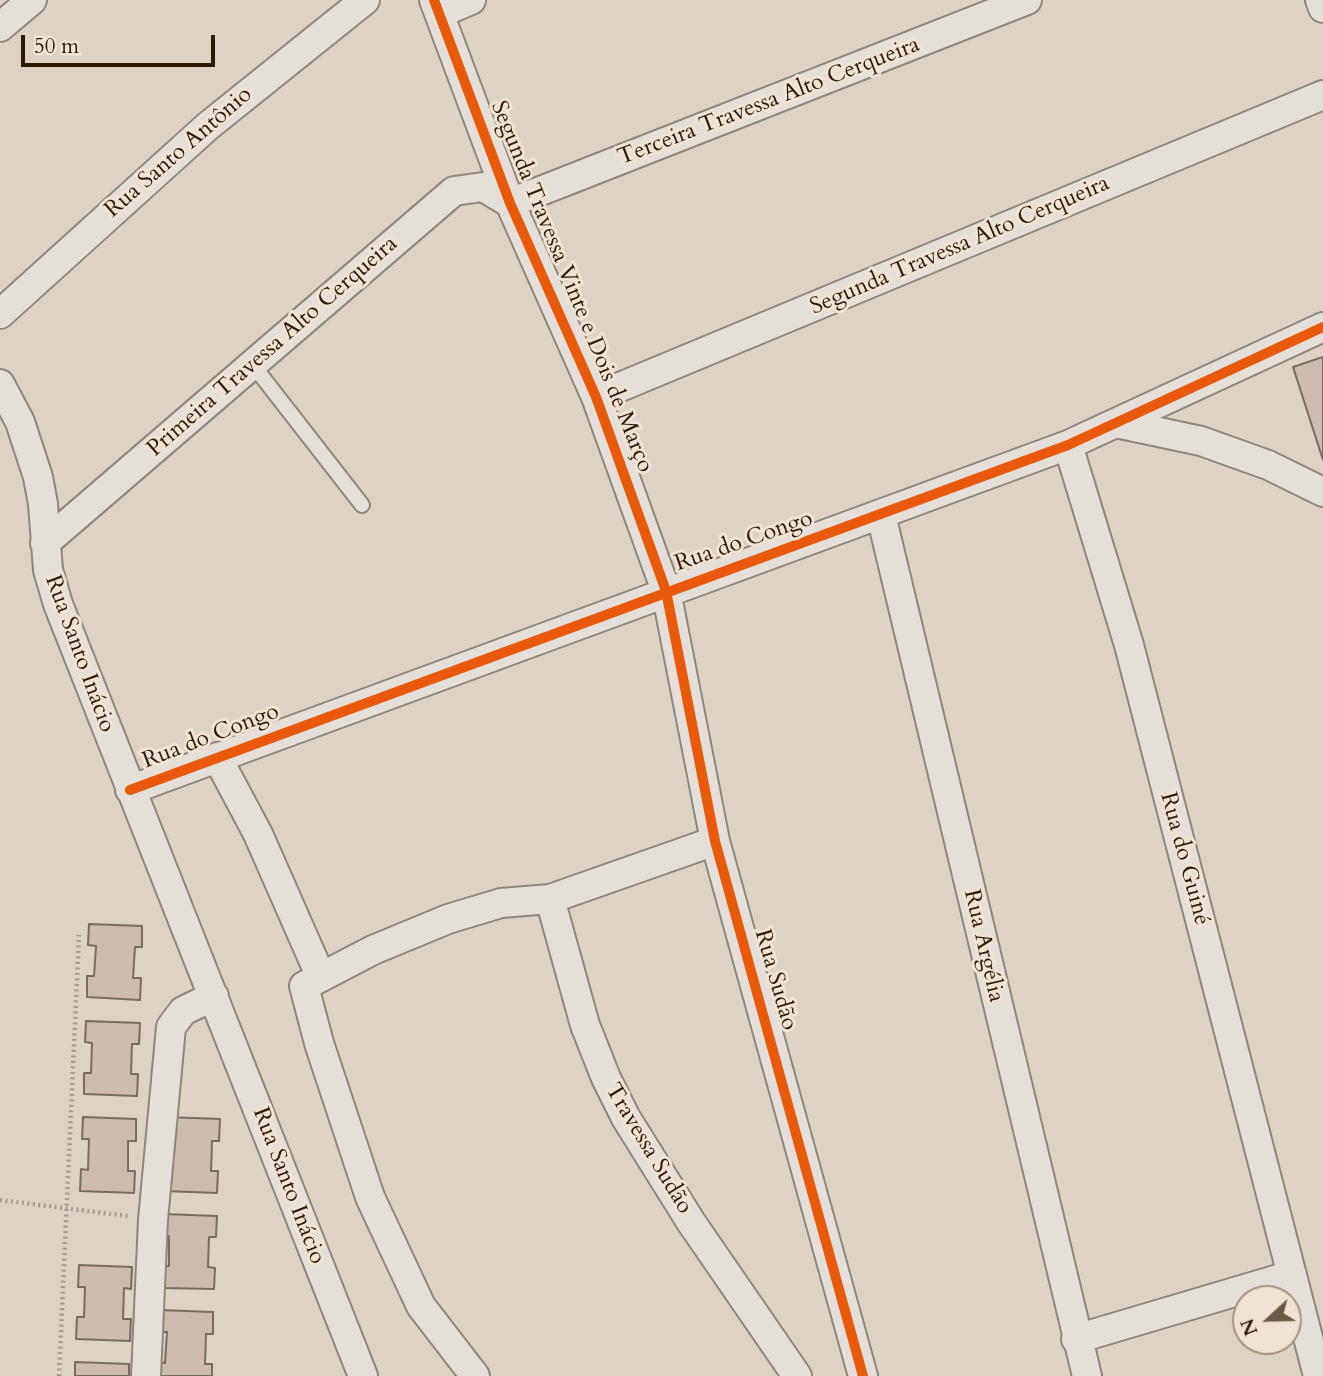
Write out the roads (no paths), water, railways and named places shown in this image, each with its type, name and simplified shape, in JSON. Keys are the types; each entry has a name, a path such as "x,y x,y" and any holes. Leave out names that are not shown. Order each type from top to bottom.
{"street":[{"path":"0,27 32,0"},
{"name":"Rua Santo Antônio","path":"0,314 208,126 365,0"},
{"path":"437,6 471,0"},
{"name":"Terceira Travessa Alto Cerqueira","path":"510,203 1027,0"},
{"path":"1320,0 1323,8"},
{"name":"Segunda Travessa Vinte e Dois de Março","path":"437,6 510,203 596,397 666,592"},
{"name":"Segunda Travessa Alto Cerqueira","path":"596,397 1323,96"},
{"name":"Primeira Travessa Alto Cerqueira","path":"45,543 454,191 483,187 510,203"},
{"name":"Rua do Congo","path":"130,790 1068,445 1323,327"},
{"name":"Rua Santo Inácio","path":"0,384 20,422 38,477 48,570 58,604 363,1376"},
{"path":"1116,423 1201,441 1268,465 1323,492"},
{"name":"Rua do Guiné","path":"1068,445 1129,645 1318,1376"},
{"name":"Rua Argélia","path":"881,515 1087,1376"},
{"name":"Rua Sudão","path":"666,592 715,841 863,1376"},
{"path":"217,757 258,834 320,975"},
{"path":"475,1376 421,1306 370,1197 306,1000 304,986 320,975 448,919 501,903 550,899 715,841"},
{"name":"Travessa Sudão","path":"550,899 585,1025 621,1108 684,1211 797,1376"},
{"path":"146,1376 153,1220 171,1027 183,1011 214,996"},
{"path":"1076,1339 1292,1275"}],"lane":[{"path":"253,365 362,505"}]}
